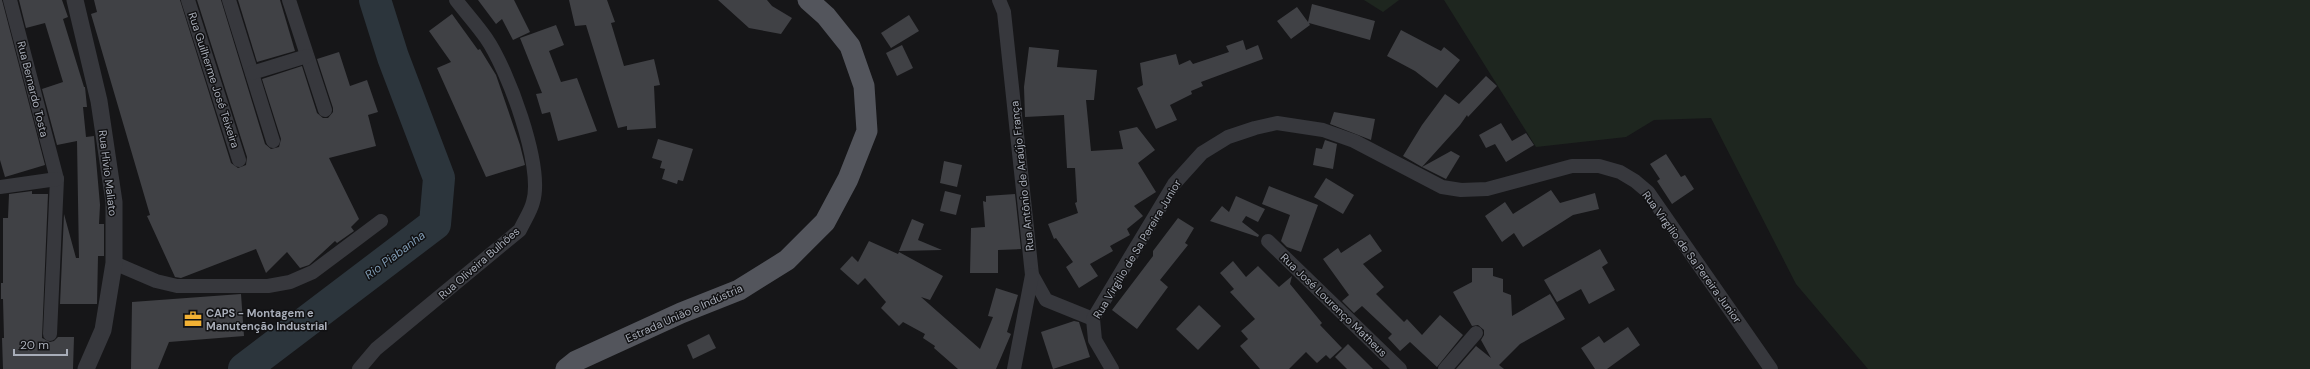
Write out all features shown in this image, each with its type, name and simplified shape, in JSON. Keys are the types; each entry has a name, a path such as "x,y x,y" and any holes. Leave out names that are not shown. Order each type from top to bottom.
{"main road":[{"name":"Estrada União e Indústria","path":"566,369 576,361 681,313 739,290 787,260 825,222 848,179 867,131 864,86 850,46 826,16 808,0"}],"street":[{"name":"Rua Bernardo Tosta","path":"10,0 56,179 50,334"},
{"name":"Rua Hivio Maliato","path":"75,0 99,101 114,202 114,263 103,330 86,369"},
{"name":"Rua Guilherme José Teixeira","path":"188,0 239,160"},
{"path":"229,0 273,141"},
{"path":"289,0 325,110"},
{"name":"Rua Oliveira Bulhões","path":"359,369 376,349 520,230 534,202 535,180 530,144 512,90 487,39 456,0"},
{"name":"Rua Antônio de Araújo França","path":"999,0 1004,12 1032,275 1046,300 1093,319"},
{"path":"252,74 307,56"},
{"name":"Rua Virgilio de Sa Pereira Junior","path":"1112,369 1095,340 1093,319 1174,184 1202,153 1228,137 1255,128 1278,123 1323,130 1348,139 1442,187 1461,190 1487,189 1572,166 1599,166 1620,172 1635,181 1648,192 1771,369"},
{"path":"0,187 56,179"},
{"path":"114,263 156,281 177,286 275,285 290,282 313,272 381,221"},
{"name":"Rua José Lourenço Matheus","path":"1268,241 1400,369"},
{"path":"1014,369 1032,275"},
{"path":"1445,369 1476,333"}],"shaded area":[{"path":"1364,0 1399,0 1383,12"},
{"path":"1444,0 2310,0 2310,369 1868,369 1796,284 1711,118 1654,120 1626,137 1536,147"}],"building":[{"path":"0,0 2,0 45,165 5,177 0,160"},
{"path":"19,0 62,0 68,17 63,19 85,87 87,107 83,107 86,137 94,136 100,205 99,224 104,224 104,256 98,256 97,304 60,304 64,214 76,258 79,258 77,141 57,145 42,89 63,82 45,23 26,28"},
{"path":"94,0 180,0 231,163 238,168 246,165 247,157 197,0 221,0 265,144 271,149 279,147 281,139 262,79 302,66 317,113 323,118 328,118 333,112 333,108 317,59 339,52 350,86 367,80 378,112 368,115 376,146 329,158 359,219 351,227 354,231 337,243 335,241 309,265 300,268 287,252 266,273 256,249 181,278 175,277 147,216 150,215 91,14 97,12"},
{"path":"238,0 280,0 295,51 257,62"},
{"path":"478,0 514,0 530,32 513,40 502,19 496,24"},
{"path":"569,0 607,0 615,22 611,23 624,66 654,59 660,85 654,86 656,128 627,130 627,126 618,128 586,25 575,26"},
{"path":"718,0 767,0 772,6 792,18 781,34 749,28"},
{"path":"1312,4 1375,21 1370,40 1309,23 1310,25 1291,39 1277,21 1297,7 1308,22"},
{"path":"452,14 478,50 480,49 496,75 520,145 525,165 486,177 437,68 451,62 429,31"},
{"path":"909,15 919,31 891,48 881,33"},
{"path":"556,25 564,45 549,51 561,82 577,78 597,131 558,141 550,112 542,114 536,94 542,93 520,38"},
{"path":"1401,30 1441,51 1444,47 1460,60 1437,88 1415,71 1387,56"},
{"path":"1243,40 1246,50 1258,45 1263,59 1201,82 1203,86 1191,91 1192,94 1170,105 1177,120 1156,129 1137,88 1143,85 1140,63 1176,54 1179,65 1190,60 1193,64 1229,52 1226,46"},
{"path":"902,45 913,68 897,76 886,53"},
{"path":"1029,47 1059,50 1057,67 1097,70 1094,100 1086,100 1091,151 1123,149 1119,131 1137,127 1155,150 1138,163 1156,192 1134,206 1143,216 1127,229 1130,235 1110,246 1113,251 1090,264 1098,276 1079,288 1066,267 1073,262 1056,238 1054,239 1048,224 1078,213 1075,203 1077,202 1075,168 1067,168 1064,115 1025,117 1024,87"},
{"path":"1486,76 1497,86 1468,117 1467,115 1460,125 1422,167 1403,156 1422,125 1445,94 1459,104"},
{"path":"1334,112 1375,119 1371,140 1330,124"},
{"path":"1501,123 1512,141 1526,133 1534,145 1506,162 1495,144 1486,148 1479,135"},
{"path":"658,139 693,149 683,181 678,180 677,184 662,179 665,169 660,168 662,161 652,158"},
{"path":"1325,140 1337,144 1333,169 1313,165 1316,148 1322,149"},
{"path":"1451,151 1460,156 1446,179 1422,167"},
{"path":"1666,154 1681,177 1685,175 1694,189 1672,204 1657,181 1660,179 1650,164"},
{"path":"944,161 962,165 957,187 940,183"},
{"path":"1326,178 1354,195 1343,214 1314,197"},
{"path":"1269,186 1318,205 1301,252 1287,247 1281,241 1290,215 1262,204"},
{"path":"1551,190 1560,203 1595,193 1599,209 1573,215 1523,247 1514,233 1502,242 1485,216 1505,202 1513,214"},
{"path":"32,191 32,194 48,194 42,338 50,342 54,341 58,337 74,337 73,369 3,369 2,338 4,338 1,283 3,283 3,218 8,218 9,194"},
{"path":"945,191 961,195 956,215 940,211"},
{"path":"1015,194 1021,249 998,250 998,273 970,273 971,228 985,227 983,201 986,202 986,196"},
{"path":"1236,196 1265,209 1258,222 1246,216 1242,222 1259,235 1258,237 1210,221 1222,206 1229,212"},
{"path":"1178,218 1194,228 1185,243 1188,245 1160,280 1168,287 1137,329 1112,310 1153,256 1153,251"},
{"path":"912,219 924,224 918,240 942,250 899,251"},
{"path":"1370,234 1382,251 1363,264 1384,287 1376,294 1404,322 1407,319 1422,335 1440,315 1463,335 1437,367 1410,342 1400,351 1388,338 1392,334 1362,306 1354,313 1342,301 1349,295 1323,259 1338,248 1341,253"},
{"path":"869,241 898,254 899,252 943,276 930,300 921,297 980,349 993,317 988,316 996,288 1018,295 1007,332 1011,334 996,369 958,369 934,348 935,346 923,338 925,334 903,322 899,326 881,308 886,302 865,278 858,285 840,269 852,256 858,262"},
{"path":"1600,249 1608,263 1602,267 1615,290 1589,304 1581,289 1557,302 1544,280"},
{"path":"1233,261 1246,277 1258,266 1279,287 1292,276 1290,284 1322,323 1320,325 1342,348 1330,359 1326,355 1317,363 1306,352 1289,369 1260,369 1240,346 1248,339 1241,331 1255,319 1230,292 1234,289 1220,273"},
{"path":"1472,268 1493,268 1493,276 1503,279 1503,292 1511,295 1512,316 1550,294 1565,319 1520,344 1499,365 1504,369 1456,369 1476,346 1491,358 1481,340 1484,335 1484,330 1478,325 1472,326 1453,292 1472,282"},
{"path":"241,294 244,336 169,342 158,369 131,369 132,302"},
{"path":"1199,305 1221,326 1198,350 1176,329"},
{"path":"1074,321 1079,322 1090,357 1053,369 1041,332"},
{"path":"1628,327 1640,345 1607,369 1595,369 1581,348 1599,336 1604,343"},
{"path":"709,334 716,348 693,359 687,345"},
{"path":"1348,344 1373,369 1347,369 1335,357"}],"waterway":[{"name":"Rio Piabanha","path":"244,369 435,224 439,178 393,57 375,0"}],"place":[{"name":"CAPS - Montagem e Manutenção Industrial","path":"193,319"}]}
